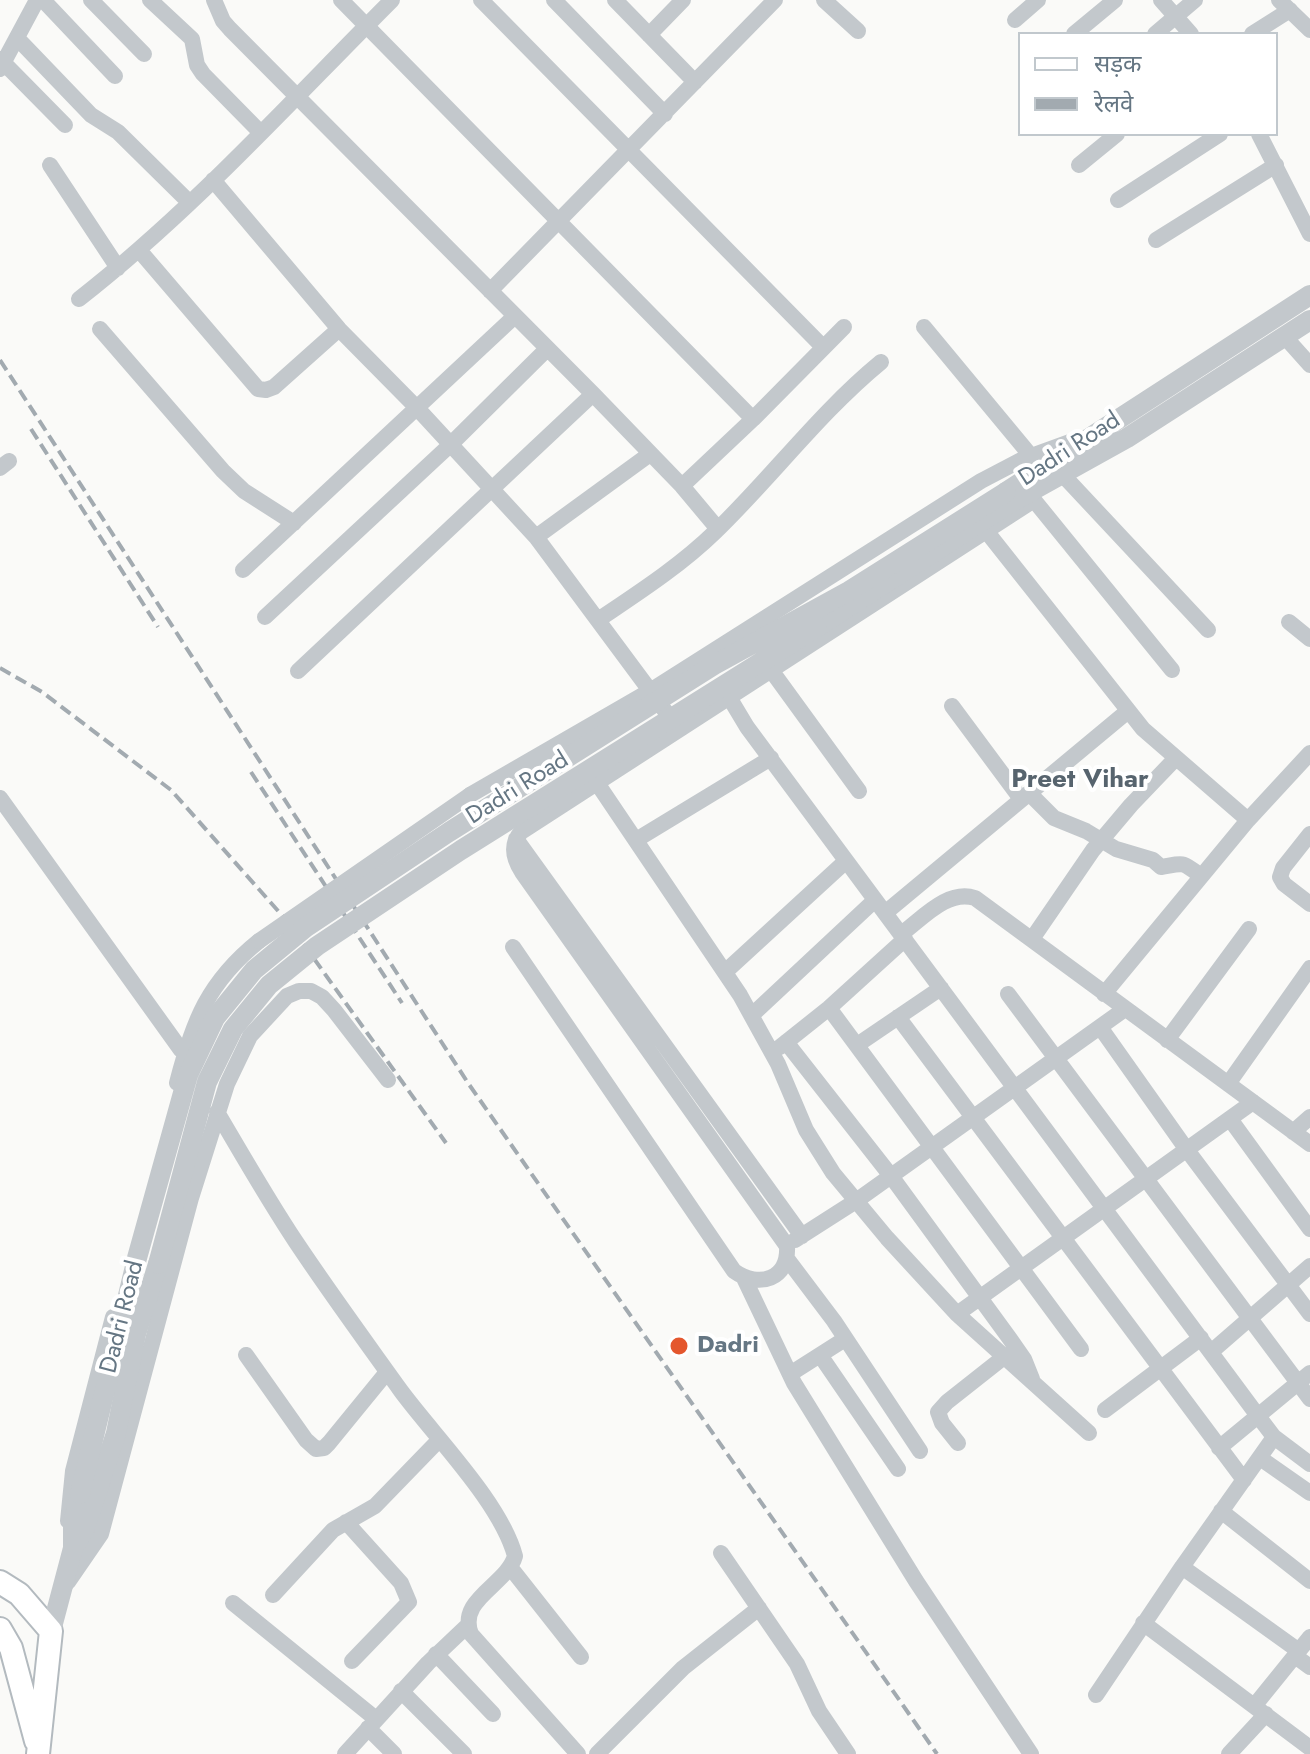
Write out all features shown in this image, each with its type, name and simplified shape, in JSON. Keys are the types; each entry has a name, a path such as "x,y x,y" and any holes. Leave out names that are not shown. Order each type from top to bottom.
{"main road":[{"path":"0,1582 19,1594 51,1631"},
{"path":"0,1629 11,1648 38,1752"},
{"name":"Dadri Road","path":"38,1752 51,1631"}],"street":[{"path":"65,125 1,64 40,0 115,76"},
{"path":"91,0 144,54"},
{"path":"150,0 192,39 197,65 203,74 261,133"},
{"path":"214,0 230,29 593,394 682,486 718,529"},
{"path":"341,0 753,419"},
{"path":"79,299 190,203 392,0"},
{"path":"481,0 823,347"},
{"path":"554,0 665,114"},
{"path":"615,0 695,82"},
{"path":"649,35 683,0"},
{"path":"490,291 775,0"},
{"path":"824,0 858,31"},
{"path":"1015,20 1038,0"},
{"path":"1076,32 1115,0"},
{"path":"1161,0 1189,32"},
{"path":"1157,32 1195,0"},
{"path":"1254,32 1285,5 1310,30"},
{"path":"17,38 91,115 118,132 190,203"},
{"path":"1079,165 1115,136"},
{"path":"1118,200 1217,136"},
{"path":"1260,136 1310,234"},
{"path":"50,165 118,268"},
{"path":"1156,240 1276,165"},
{"path":"213,180 339,329 536,537 678,729"},
{"path":"139,250 258,389 274,387 339,329"},
{"name":"Dadri Road","path":"51,1631 71,1557 73,1523 137,1258 188,1075 215,1018 254,970 305,928 449,832 714,665 849,591 1310,295"},
{"path":"243,570 515,316"},
{"name":"Dadri Road","path":"71,1557 84,1531 116,1433 136,1334 207,1082 233,1029 269,985 317,946 461,850 1010,503 1031,497 1062,474 1127,438 1310,320"},
{"path":"682,486 844,327"},
{"path":"924,327 1031,456"},
{"path":"100,329 223,471 244,491 294,523"},
{"path":"1285,337 1310,365"},
{"path":"265,617 449,446 547,349"},
{"path":"598,620 641,591 718,529 812,425 881,362"},
{"path":"298,671 593,394"},
{"path":"71,1557 68,1502 73,1471 190,1034 212,988 239,957 470,795 650,691 981,481 1031,456 1097,432"},
{"path":"536,537 650,454"},
{"path":"1062,474 1208,630"},
{"path":"920,1451 788,1253 515,862 513,852 516,839 521,832 678,729 987,532 1031,497 1172,670"},
{"path":"987,532 1143,729 1248,820"},
{"path":"1289,622 1310,639"},
{"path":"771,670 859,791"},
{"path":"729,697 747,727 1258,1416 1274,1437 1310,1464"},
{"path":"952,706 1025,796 1054,818 1137,857 1153,860 1161,867 1185,864 1201,876"},
{"path":"752,1015 880,907 1025,796 1128,711"},
{"path":"1104,994 1248,820 1310,753"},
{"path":"636,840 771,758"},
{"path":"1032,939 1101,841 1176,758"},
{"path":"597,783 752,1015 815,1148 856,1201 957,1314 1089,1433"},
{"path":"0,798 181,1050"},
{"path":"1310,834 1283,868 1280,877 1284,884 1310,904"},
{"path":"516,839 802,1236"},
{"path":"725,972 846,861"},
{"path":"772,1053 829,1008 947,899 967,895 984,903 1310,1144"},
{"path":"1167,1040 1249,929"},
{"path":"513,947 734,1271 744,1278 790,1374 916,1581 1031,1754"},
{"path":"1228,1084 1310,968"},
{"path":"857,1045 941,988"},
{"path":"64,1587 101,1534 191,1198 217,1112 237,1059 250,1036 287,996 299,991 311,991 322,997 388,1080"},
{"path":"1008,994 1250,1318 1304,1378 1310,1399"},
{"path":"829,1008 1081,1349"},
{"path":"744,1278 767,1279 782,1271 788,1253 802,1236 856,1201 1125,1009"},
{"path":"898,1017 1244,1480"},
{"path":"1100,1027 1187,1150 1310,1314"},
{"path":"786,1042 891,1176 980,1298 1024,1359 1033,1384"},
{"path":"957,1314 1147,1181 1253,1102"},
{"path":"217,1112 295,1241 387,1372 493,1510 515,1556 510,1567 473,1608 467,1626 436,1654 345,1754"},
{"path":"1293,1132 1310,1117"},
{"path":"1230,1119 1310,1229"},
{"path":"1105,1410 1160,1369 1250,1318 1310,1266"},
{"path":"790,1374 845,1339"},
{"path":"246,1355 306,1440 316,1449 324,1448 329,1443 387,1372"},
{"path":"820,1355 898,1469"},
{"path":"958,1443 942,1423 938,1412 1004,1357"},
{"path":"1219,1448 1304,1378"},
{"path":"1096,1695 1274,1437"},
{"path":"273,1595 333,1530 375,1506 439,1440"},
{"path":"1260,1458 1310,1493"},
{"path":"1221,1511 1310,1581"},
{"path":"346,1522 401,1583 409,1602 352,1661"},
{"path":"721,1553 797,1664 819,1711 848,1754"},
{"path":"510,1567 581,1657"},
{"path":"1182,1567 1310,1667"},
{"path":"233,1603 372,1724 394,1754"},
{"path":"597,1754 683,1668 759,1608"},
{"path":"1143,1623 1261,1710 1305,1749"},
{"path":"467,1626 578,1754"},
{"path":"1229,1754 1310,1637"},
{"path":"436,1654 493,1714"},
{"path":"401,1691 464,1754"}],"railway":[{"path":"0,360 468,1083 937,1754"},
{"path":"31,429 158,627"},
{"path":"0,668 42,692 171,790 287,921 446,1143"},
{"path":"251,772 402,1003"}],"place":[{"name":"Dadri","path":"679,1346"}],"district":[{"name":"Preet Vihar","path":"1080,781"}]}
